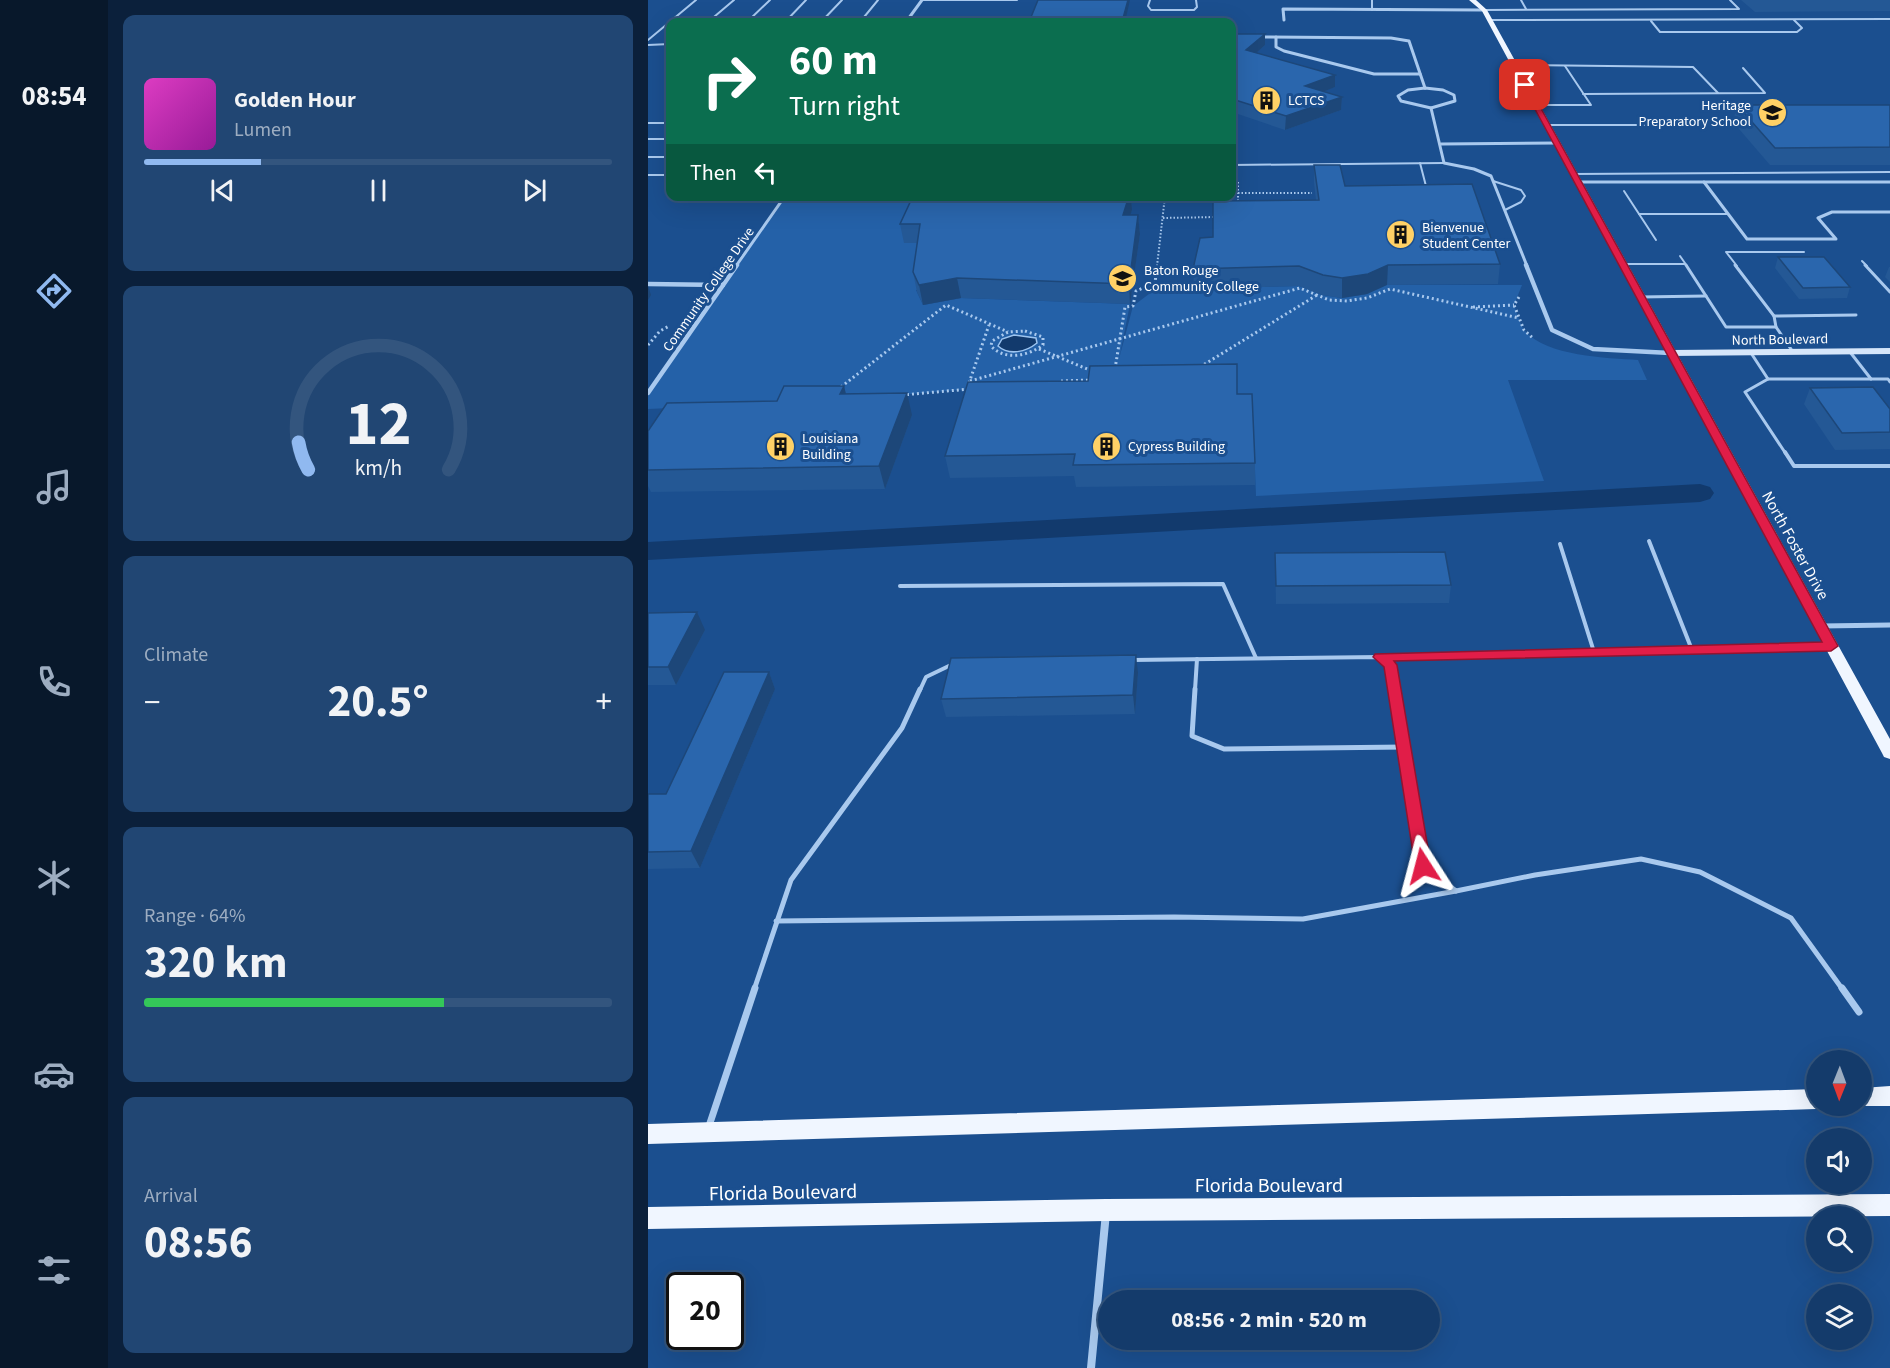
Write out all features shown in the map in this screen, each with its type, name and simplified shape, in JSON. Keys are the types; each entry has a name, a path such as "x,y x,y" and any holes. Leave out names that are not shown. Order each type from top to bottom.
{"main road":[{"name":"North Foster Drive","path":"1472,0 1484,10 1490,20 1670,354 1890,753"},
{"path":"1872,1097 1890,1096"},
{"path":"648,1134 1806,1099"},
{"name":"Florida Boulevard","path":"648,1218 1106,1210 1890,1205"}],"street":[{"path":"909,18 922,0"},
{"path":"1284,20 1283,9 1484,10"},
{"path":"1254,37 1390,38 1409,41 1425,88"},
{"path":"1276,37 1276,47 1284,51 1374,74 1420,74"},
{"path":"1425,88 1443,90 1454,95 1455,101 1431,108 1401,101 1398,96 1408,90 1425,88"},
{"path":"1431,108 1444,163 1474,169 1491,176 1552,330 1593,349 1670,354"},
{"path":"1441,144 1556,143"},
{"path":"1575,178 1704,182 1890,182"},
{"path":"1704,182 1747,239 1836,239 1818,218 1832,212 1890,212"},
{"name":"Community College Drive","path":"648,393 782,201"},
{"path":"648,284 723,285"},
{"name":"North Boulevard","path":"1670,354 1890,351"},
{"path":"1820,626 1890,625"},
{"path":"1091,1368 1106,1210"}],"lane":[{"path":"674,18 696,0"},
{"path":"713,18 734,0"},
{"path":"751,18 770,0"},
{"path":"789,18 806,0"},
{"path":"825,18 842,0"},
{"path":"863,18 878,0"},
{"path":"922,0 1017,0"},
{"path":"1150,0 1148,6 1151,10 1165,11 1194,10 1197,7 1196,0"},
{"path":"1372,0 1372,10"},
{"path":"1521,0 1526,9"},
{"path":"1484,10 1739,9 1730,0"},
{"path":"1490,20 1890,19"},
{"path":"1651,21 1660,32 1797,32 1802,28 1793,20"},
{"path":"648,40 666,25"},
{"path":"648,45 666,44"},
{"path":"1514,65 1693,67 1718,93"},
{"path":"1536,105 1591,105 1565,66"},
{"path":"1583,94 1765,93 1743,68"},
{"path":"648,123 666,123"},
{"path":"1547,125 1704,125"},
{"path":"648,139 666,139"},
{"path":"648,157 666,157"},
{"path":"1236,165 1444,163"},
{"path":"1417,192 1428,192 1420,164"},
{"path":"1575,178 1742,172 1890,172"},
{"path":"648,175 666,175"},
{"path":"1493,181 1521,190 1524,196 1521,202 1505,210"},
{"path":"1624,191 1656,240"},
{"path":"1639,214 1728,214"},
{"path":"1793,352 1776,327 1774,316 1726,252 1804,252"},
{"path":"1680,256 1726,327 1776,327"},
{"path":"1862,261 1890,292"},
{"path":"1622,264 1685,264"},
{"path":"1640,297 1706,296"},
{"path":"1774,316 1856,315"},
{"path":"1850,352 1871,379"},
{"path":"1751,353 1768,379"},
{"path":"1890,382 1888,379 1768,379 1745,392 1794,466 1890,466"},
{"path":"1649,541 1692,650"},
{"path":"1560,544 1594,652"},
{"path":"900,586 1223,584 1256,658"},
{"path":"1128,660 1380,657 1831,646"},
{"path":"1380,657 1390,665 1423,866 1456,891"},
{"path":"1197,659 1192,736 1224,749 1405,747"},
{"path":"707,1133 791,880 903,728 926,676 953,664 963,663"},
{"path":"776,921 1174,917 1303,919 1535,875 1641,859 1700,872 1791,918 1859,1012"}],"path":[{"path":"1238,193 1312,193"},
{"path":"1115,370 1125,307 1133,306 1136,291 1155,283 1165,201"},
{"path":"1163,218 1216,218"},
{"path":"970,381 1300,288 1329,300 1347,301 1367,298 1390,289 1519,318"},
{"path":"1192,372 1317,295"},
{"path":"834,393 946,305 1008,332"},
{"path":"1468,307 1514,305"},
{"path":"648,345 660,331 678,322"},
{"path":"964,398 970,389 970,381 989,324"},
{"path":"982,343 992,341 1008,332 1025,330 1038,334 1044,341 1039,349"},
{"path":"992,341 993,350 1006,355 1024,354 1039,349 1092,371"},
{"path":"1060,381 1092,381"},
{"path":"896,395 970,389"}],"shaded area":[{"path":"782,201 1042,201 904,242 924,243 926,287 916,290 923,305 961,298 1130,304 1119,359 1133,306 1161,285 1195,283 1195,289 1299,286 1322,295 1342,298 1367,294 1381,285 1522,285 1514,305 1523,328 1535,339 1562,351 1638,360 1647,380 1508,380 1544,481 1256,496 1253,416 1237,415 1237,386 1071,381 824,401 648,409 648,393"},
{"path":"1014,335 1036,338 1037,343 1018,352 1007,351 998,346 1002,339"}],"building":[{"path":"1038,0 1128,0 1123,18 1031,18"},
{"path":"1236,34 1265,34 1246,50 1335,75 1305,86 1342,97 1286,116 1236,100"},
{"path":"1737,105 1890,105 1890,147 1775,148"},
{"name":"Bienvenue Student Center","path":"1314,165 1340,165 1345,186 1472,184 1500,264 1388,265 1368,274 1342,278 1323,275 1299,266 1193,269 1200,238 1213,237 1213,201 1319,200"},
{"path":"911,201 1127,201 1123,215 1138,215 1129,284 957,278 919,285 913,272 920,224 900,224"},
{"path":"1778,257 1824,257 1850,287 1803,288"},
{"name":"Cypress Building","path":"1237,364 1237,394 1252,394 1255,463 1073,465 1075,454 945,456 968,382 1088,381 1090,366"},
{"name":"Louisiana Building","path":"784,386 844,386 840,394 907,393 879,466 648,470 648,431 667,403 777,401"},
{"path":"1873,387 1890,409 1890,432 1842,433 1810,388"},
{"path":"1445,552 1451,585 1276,586 1275,553"},
{"path":"697,612 668,667 648,667 648,613"},
{"path":"1136,655 1133,695 941,699 951,658"},
{"path":"724,672 769,672 691,851 648,852 648,794 666,794"}],"waterway":[{"path":"648,551 1700,493"}],"place":[{"name":"LCTCS","path":"1267,100"},
{"name":"Heritage Preparatory School","path":"1772,113"},
{"name":"Bienvenue Student Center","path":"1401,235"},
{"name":"Baton Rouge Community College","path":"1123,278"},
{"name":"Louisiana Building","path":"781,446"},
{"name":"Cypress Building","path":"1107,446"}],"route":[{"path":"1423,866 1390,665 1380,657 1831,646 1525,85"}]}
